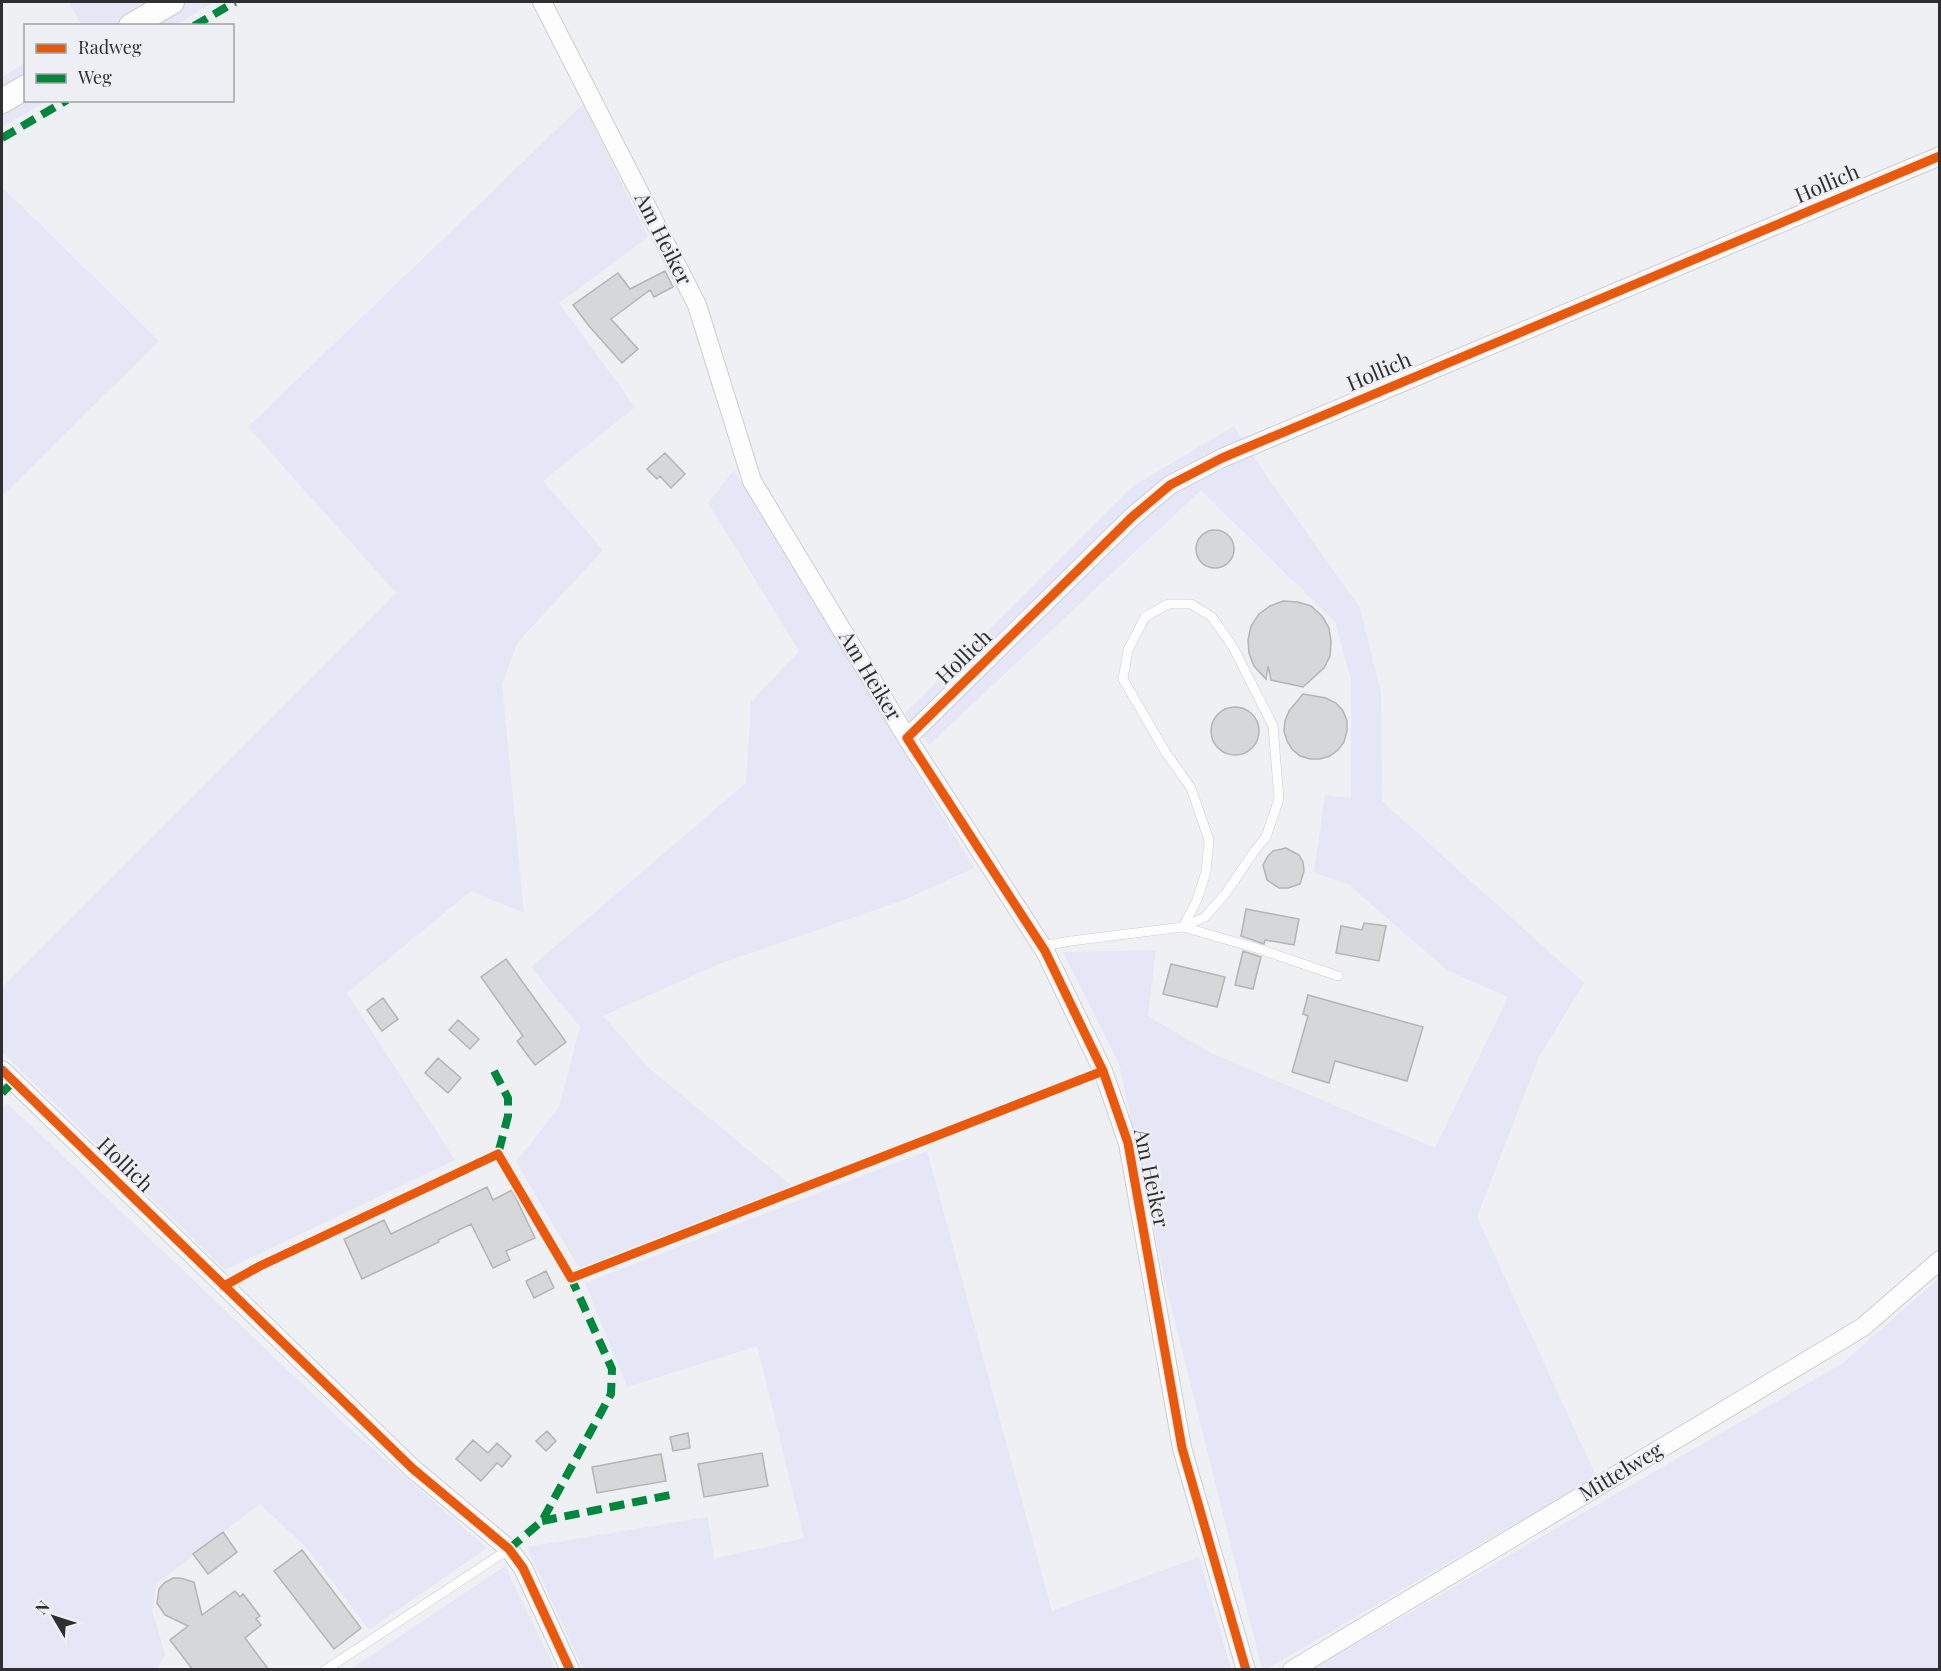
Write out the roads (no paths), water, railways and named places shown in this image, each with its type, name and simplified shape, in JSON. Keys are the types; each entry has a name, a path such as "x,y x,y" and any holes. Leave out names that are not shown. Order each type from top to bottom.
{"main road":[{"path":"134,24 172,2"},
{"path":"2,101 24,88"}],"street":[{"name":"Am Heiker","path":"542,2 697,305 752,481 907,738 1042,946 1103,1071 1128,1143 1182,1448 1246,1670"},
{"name":"Hollich","path":"907,738 1132,517 1170,485 1222,458 1940,156"},
{"name":"Hollich","path":"2,1070 412,1468 509,1549 523,1568 570,1670"},
{"name":"Mittelweg","path":"1292,1670 1863,1327 1940,1260"}],"lane":[{"path":"1042,946 1071,940 1183,927 1205,917 1226,893 1266,837 1279,799 1273,726 1233,647 1212,616 1191,604 1168,604 1145,617 1128,650 1123,679 1166,753 1191,788 1209,840 1206,872 1197,900 1183,927"},
{"path":"1183,927 1338,975"},
{"path":"325,1670 509,1549"}]}
